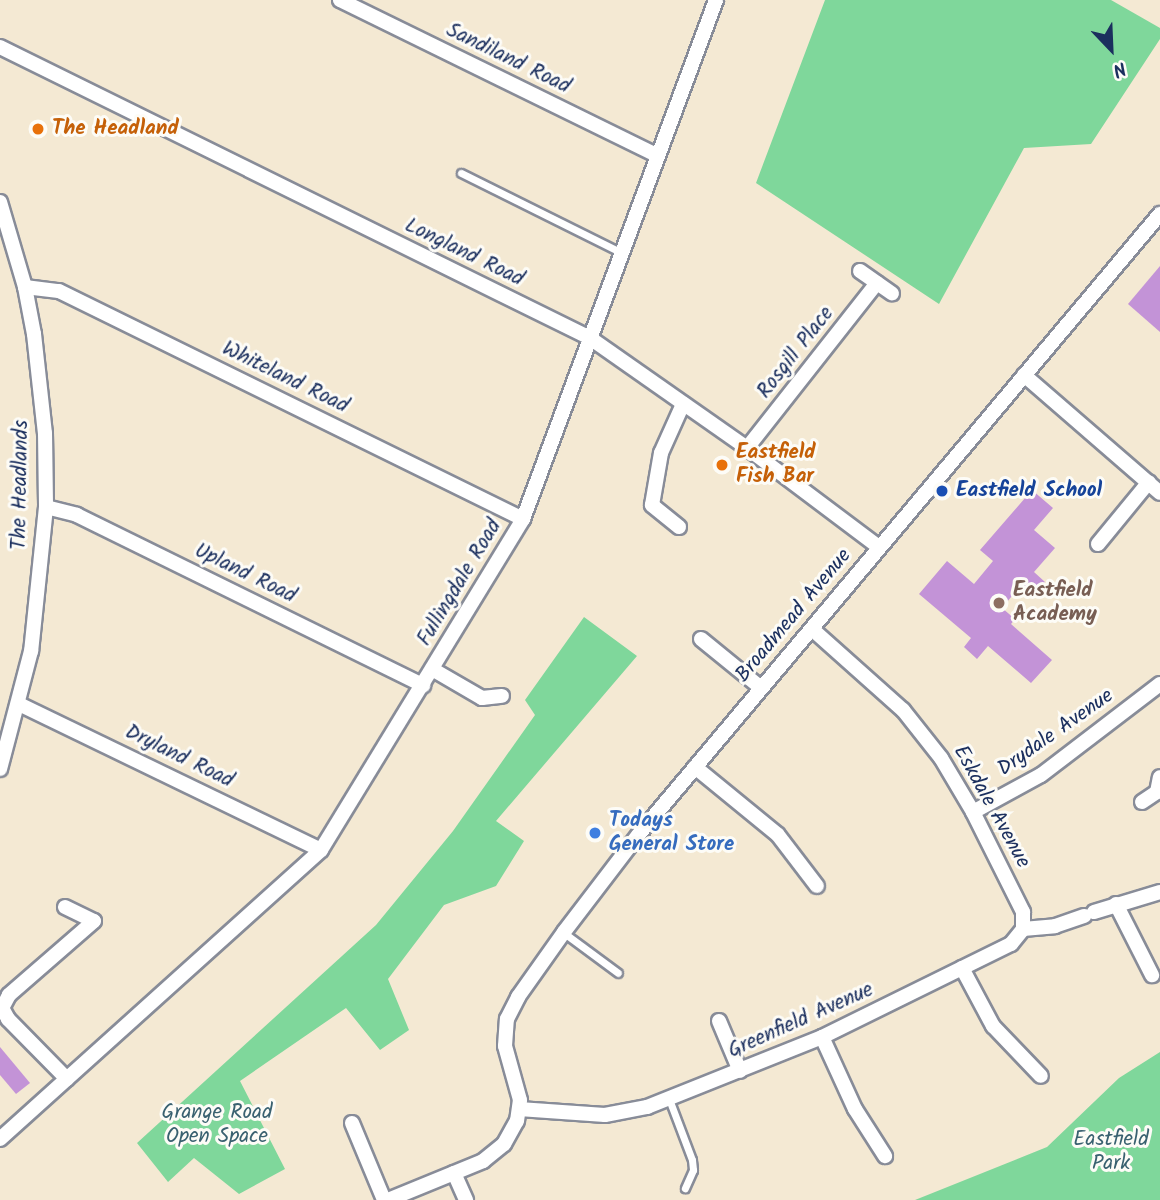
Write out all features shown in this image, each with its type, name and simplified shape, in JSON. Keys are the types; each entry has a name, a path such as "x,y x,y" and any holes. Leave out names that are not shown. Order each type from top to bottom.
{"street":[{"name":"Sandiland Road","path":"340,0 658,156"},
{"name":"Fullingdale Road","path":"0,1139 321,850 523,519 716,0"},
{"name":"Longland Road","path":"0,47 590,338 747,448 879,547"},
{"name":"The Headlands","path":"0,202 25,287 41,385 46,507 37,606 19,704 0,769"},
{"name":"Broadmead Avenue","path":"519,1109 519,1090 505,1046 507,1019 518,997 564,932 695,767 1160,214"},
{"path":"860,271 892,293"},
{"name":"Rosgill Place","path":"747,448 877,283"},
{"name":"Whiteland Road","path":"25,287 59,291 523,519"},
{"path":"1024,375 1155,487 1098,544"},
{"path":"679,527 652,505 661,453 683,404"},
{"name":"Upland Road","path":"46,507 77,515 423,685"},
{"name":"Eskdale Avenue","path":"811,629 872,680 920,730 973,812 1023,912 1023,929"},
{"path":"702,639 761,688"},
{"path":"432,669 482,698 502,696"},
{"name":"Drydale Avenue","path":"973,812 1062,761 1160,684"},
{"name":"Dryland Road","path":"19,704 321,850"},
{"path":"695,767 778,835 817,886"},
{"path":"1142,802 1159,788"},
{"path":"1023,929 1055,926 1116,904 1160,892"},
{"path":"1116,904 1152,975"},
{"path":"65,907 94,921 9,995 2,1008 8,1019 67,1079"},
{"name":"Greenfield Avenue","path":"519,1109 605,1115 632,1111 669,1099 822,1037 1011,944 1023,929"},
{"path":"962,968 993,1026 1041,1076"},
{"path":"719,1021 740,1072"},
{"path":"822,1037 855,1109 885,1156"},
{"path":"352,1123 386,1200 495,1154 511,1133 519,1109"},
{"path":"454,1173 466,1200"}],"lane":[{"path":"461,173 622,253"},
{"path":"564,932 618,973"},
{"path":"669,1099 692,1160 693,1170 685,1188"}],"green space":[{"path":"825,0 1111,0 1160,28 1160,39 1091,144 1024,148 939,304 756,183"},
{"name":"Grange Road Open Space","path":"584,617 637,656 496,821 524,841 496,886 444,905 388,979 409,1030 380,1050 346,1008 240,1081 285,1169 239,1194 194,1158 168,1182 137,1143 376,925 453,831 535,715 525,700"},
{"name":"Eastfield Park","path":"1160,1052 1160,1200 915,1200 1047,1147 1119,1078"}],"building":[{"path":"1160,266 1160,332 1128,304"},
{"path":"1032,490 1053,508 1034,530 1055,548 1034,572 1045,582 1034,594 1022,584 1002,608 1015,619 1011,624 1052,660 1031,683 988,646 977,659 964,647 971,638 919,594 947,561 974,584 993,561 980,550"},
{"path":"0,1047 30,1083 16,1094 0,1075"}],"place":[{"name":"The Headland","path":"38,129"},
{"name":"Eastfield Fish Bar","path":"722,465"},
{"name":"Eastfield School","path":"942,491"},
{"name":"Eastfield Academy","path":"999,603"},
{"name":"Todays General Store","path":"595,833"}]}
